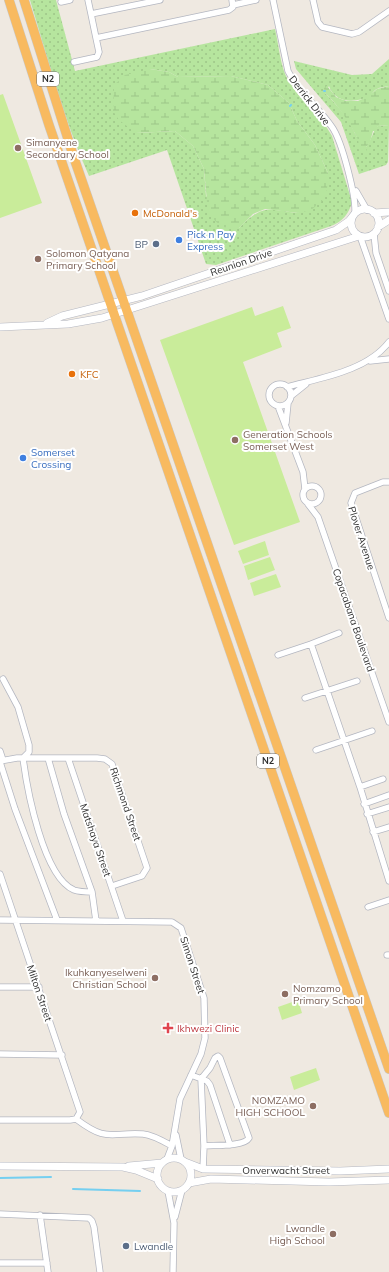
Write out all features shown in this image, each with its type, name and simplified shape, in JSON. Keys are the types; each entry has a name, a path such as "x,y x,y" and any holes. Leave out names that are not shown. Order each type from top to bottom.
{"highway":[{"name":"N2","path":"10,0 30,70 110,305 389,1113"},
{"name":"N2","path":"24,0 51,90 389,1069"}],"street":[{"path":"61,2 70,0"},
{"path":"74,62 97,57 99,52 88,0"},
{"path":"91,14 160,0"},
{"path":"96,38 229,10 232,2 256,0"},
{"name":"Derrick Drive","path":"273,0 288,71 293,80 333,129 355,198 354,215"},
{"path":"313,0 318,22 322,27 352,34 359,32 389,11"},
{"name":"Derrick Drive","path":"348,175 358,197 367,210"},
{"path":"389,212 374,213 367,210 354,215 351,222 352,228 360,236 389,320"},
{"path":"374,213 378,218 378,227"},
{"name":"Reunion Drive","path":"43,325 62,316 124,301 336,230 354,215"},
{"path":"360,236 368,237 374,234 378,227 389,220"},
{"path":"374,234 376,253 389,291"},
{"name":"Reunion Drive","path":"0,327 68,324 114,315 360,236"},
{"path":"370,361 379,354 389,342"},
{"path":"303,472 303,497 308,504 314,504 319,501 320,492 318,488 313,486 303,472 278,406 270,399 270,392 277,385 287,387 308,383 370,361 389,359"},
{"path":"286,424 288,403 291,396 308,383"},
{"path":"287,387 291,396"},
{"path":"278,406 288,403"},
{"name":"Plover Avenue","path":"389,482 383,482 355,493 351,503 389,618"},
{"path":"304,489 313,486"},
{"name":"Copacabana Boulevard","path":"318,517 319,501"},
{"name":"Copacabana Boulevard","path":"308,504 318,517 389,722"},
{"name":"Copacabana Boulevard","path":"278,655 339,633"},
{"path":"311,644 360,787 367,814 389,881"},
{"path":"3,678 18,707 29,745 29,752 23,758 26,785 38,830 50,862 60,877 70,887 79,891 92,892"},
{"path":"305,698 357,680"},
{"path":"316,750 372,731"},
{"path":"0,751 1,761 15,809 57,920"},
{"name":"Richmond Street","path":"1,761 23,758 68,758 105,759 112,764 147,868 142,876 112,886"},
{"path":"48,758 64,814 92,892 96,921"},
{"name":"Matshaya Street","path":"68,758 123,921"},
{"path":"360,787 383,779"},
{"path":"364,804 389,795"},
{"path":"367,814 389,807"},
{"path":"373,832 388,829"},
{"name":"Milton Street","path":"0,874 80,1112 76,1119"},
{"path":"368,907 389,900"},
{"name":"Simon Street","path":"0,920 172,922 177,924 182,931 206,1004 204,1047 177,1111 172,1146 165,1161"},
{"path":"0,987 39,987"},
{"path":"0,1054 62,1055"},
{"path":"202,1169 204,1146 201,1079 210,1068 215,1058 220,1057 249,1138 246,1142 230,1145 204,1146"},
{"path":"191,1075 210,1085 230,1145"},
{"path":"0,1120 76,1119 98,1134 116,1136 144,1134 172,1146"},
{"name":"Simon Street","path":"175,1131 183,1160"},
{"path":"0,1166 123,1167 165,1161 183,1160 191,1174 189,1183 182,1190 175,1192 160,1185 157,1173 165,1161"},
{"name":"Onverwacht Street","path":"183,1160 202,1169 340,1171 389,1169"},
{"path":"123,1167 136,1170 158,1179"},
{"name":"Onverwacht Street","path":"189,1183 211,1179 329,1182 389,1180"},
{"path":"168,1190 174,1223 173,1272"},
{"path":"174,1223 182,1190"},
{"path":"0,1214 84,1216 91,1219 94,1227 100,1272"},
{"path":"40,1214 48,1272"},
{"path":"0,1263 47,1263"}],"green space":[{"path":"30,0 56,0 75,71 275,29 281,62 288,80 298,95 322,121 332,136 352,202 347,214 342,220 331,226 216,265 206,264 167,150 89,176 64,111","holes":["150,69 169,72 178,77 231,76 268,85 289,103 297,121 315,145 328,173 298,213 279,210 266,210 254,215 239,228 206,196 204,169 193,146 175,131 136,133"]},
{"path":"389,59 389,86 378,88 370,96 352,101 341,99 336,96 329,86 325,93 346,116 358,139 366,147 378,126 389,125 388,162 386,165 359,174 341,122 296,69 294,61 352,75 372,74"},
{"path":"150,69 169,72 178,77 231,76 268,85 289,103 297,121 315,145 328,173 327,190 322,201 311,210 298,213 265,209 253,214 239,228 221,227 208,213 204,169 193,146 175,131 136,133 119,120 113,111 114,85 125,75"},
{"path":"327,86 336,97 346,101 358,101 370,95 377,89 389,86 389,125 378,126 376,131 373,131 370,142 366,147 367,152 364,154 359,151 358,140 348,122 339,108 325,93 324,88"},
{"path":"3,94 42,203 0,218 0,95"},
{"path":"283,306 291,328 277,333 282,347 243,362 300,522 234,545 160,340 252,307 255,316"},
{"path":"265,541 269,555 243,564 238,551"},
{"path":"270,557 275,570 248,580 244,566"},
{"path":"276,574 281,587 254,596 250,583"},
{"path":"298,1000 302,1013 282,1020 278,1007"},
{"path":"316,1068 320,1080 294,1090 290,1077"}],"waterway":[{"path":"0,1178 51,1177"},
{"path":"73,1189 140,1191"}],"place":[{"name":"Simanyene Secondary School","path":"18,148"},
{"name":"McDonald's","path":"135,213"},
{"name":"Pick n Pay Express","path":"179,240"},
{"name":"BP","path":"156,244"},
{"name":"Solomon Qatyana Primary School","path":"38,259"},
{"name":"KFC","path":"72,374"},
{"name":"Generation Schools Somerset West","path":"235,440"},
{"name":"Somerset Crossing","path":"23,458"},
{"name":"Ikuhkanyeselweni Christian School","path":"155,978"},
{"name":"Nomzamo Primary School","path":"285,994"},
{"name":"Ikhwezi Clinic","path":"168,1028"},
{"name":"NOMZAMO HIGH SCHOOL","path":"313,1106"},
{"name":"Lwandle High School","path":"333,1234"},
{"name":"Lwandle","path":"126,1246"}]}
